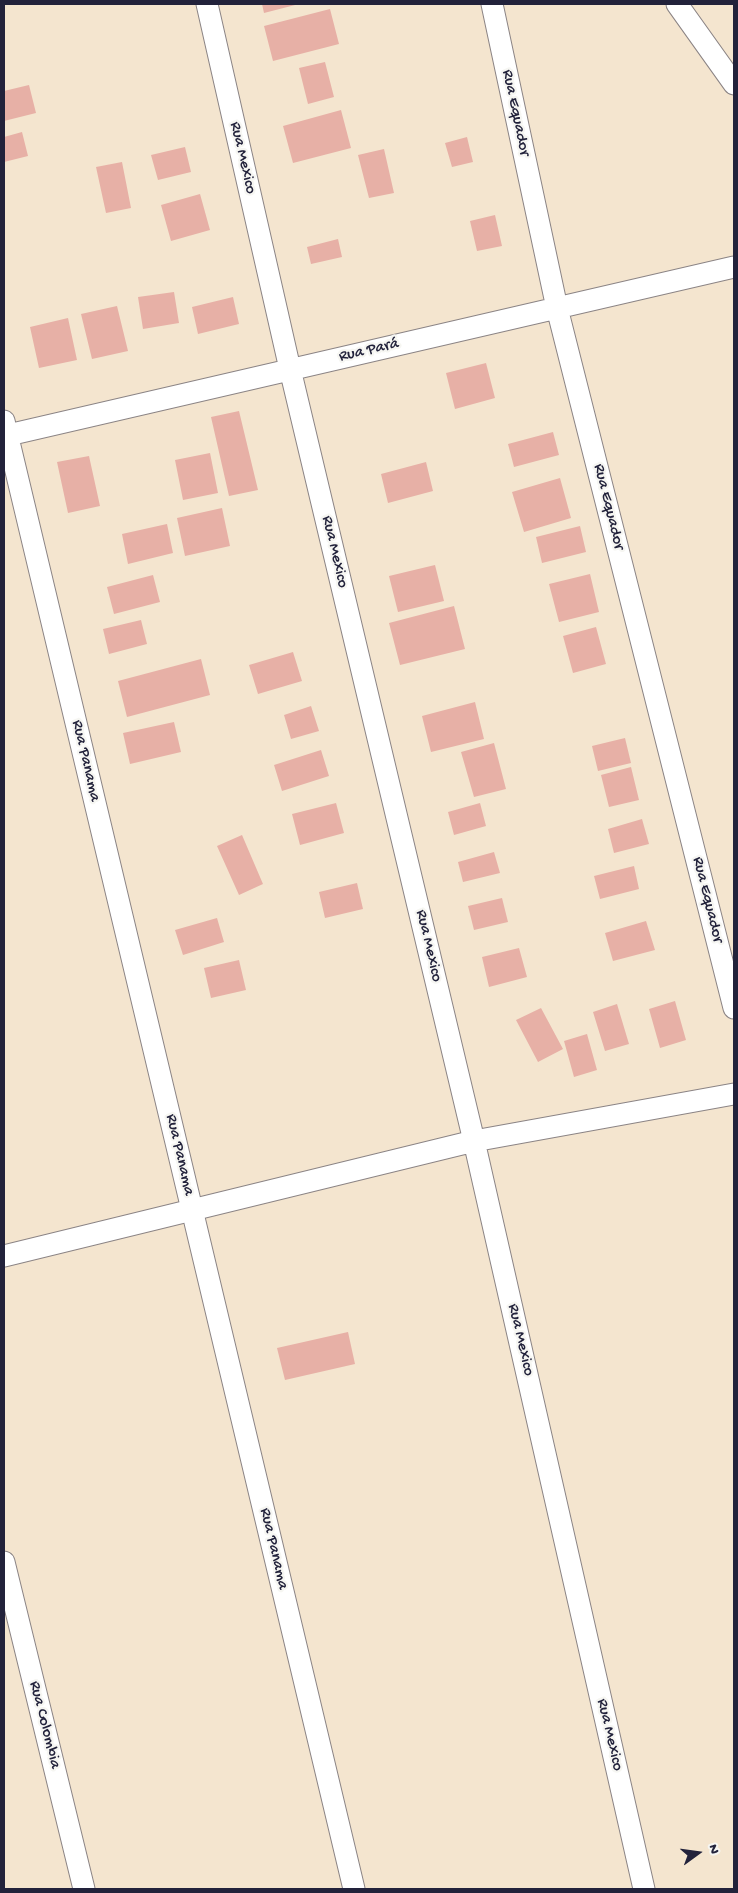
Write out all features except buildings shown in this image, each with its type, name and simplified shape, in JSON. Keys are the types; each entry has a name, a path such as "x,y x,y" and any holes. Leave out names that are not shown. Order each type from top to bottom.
{"street":[{"name":"Rua Mexico","path":"207,4 290,369 474,1141 644,1889"},
{"name":"Rua Equador","path":"492,4 557,308 734,1008"},
{"path":"677,4 734,84"},
{"name":"Rua Pará","path":"5,431 290,369 734,267"},
{"name":"Rua Panama","path":"5,431 354,1889"},
{"path":"4,1256 474,1141 734,1094"},
{"name":"Rua Colombia","path":"4,1562 84,1889"}]}
